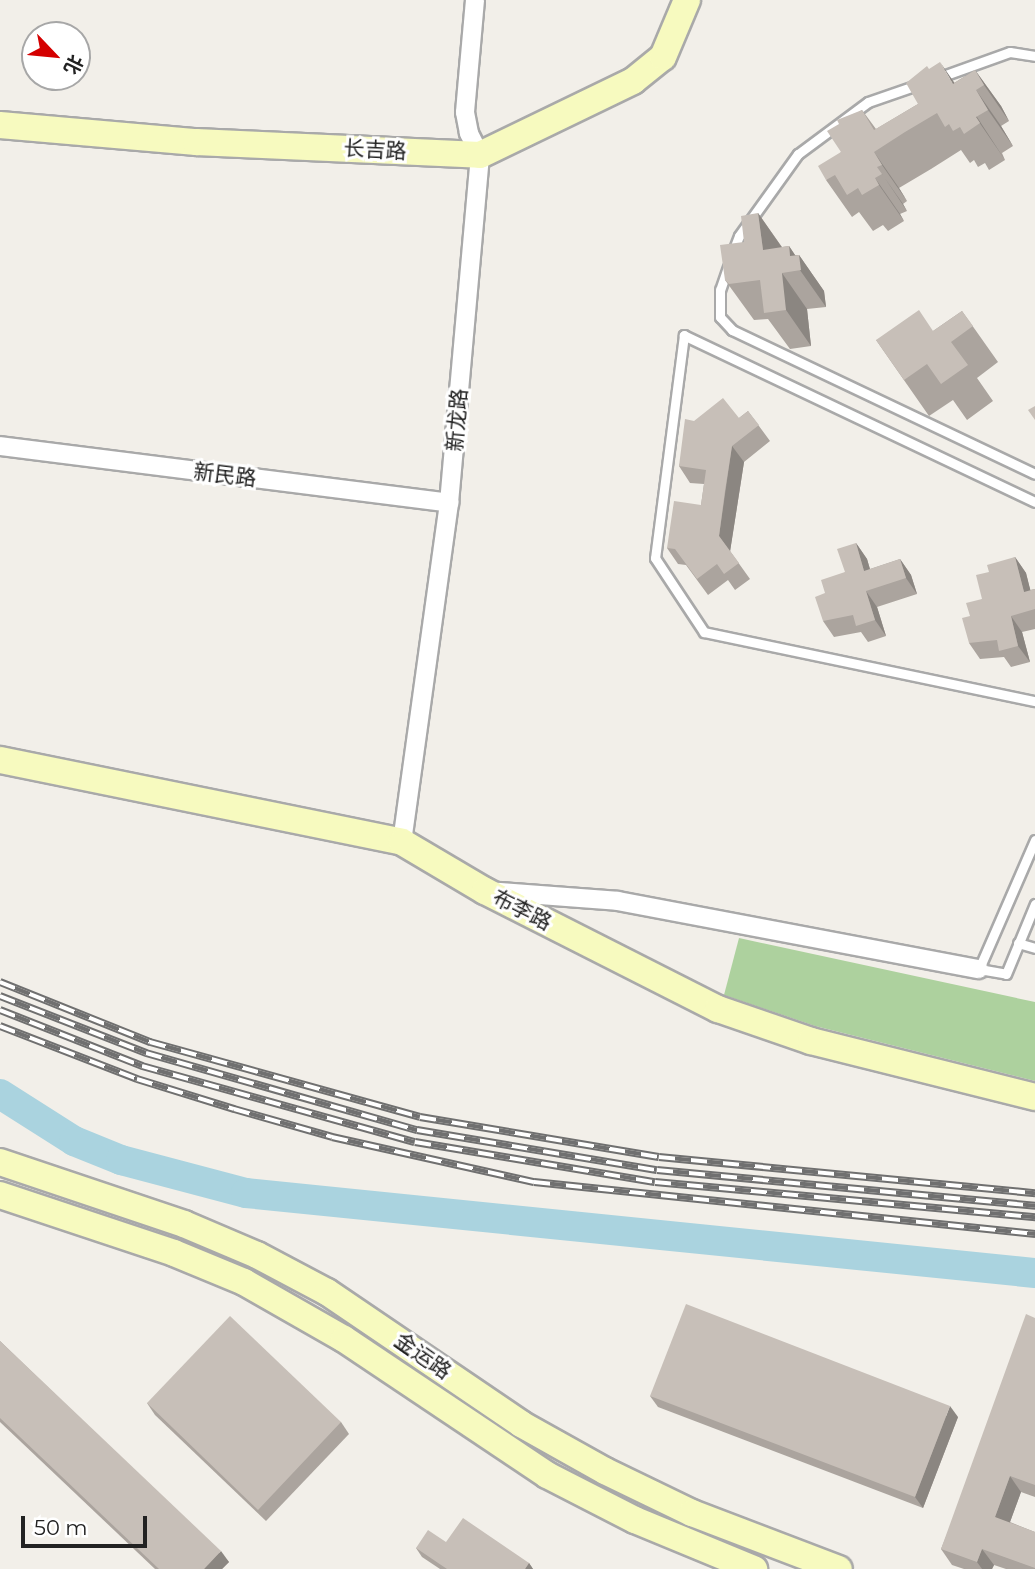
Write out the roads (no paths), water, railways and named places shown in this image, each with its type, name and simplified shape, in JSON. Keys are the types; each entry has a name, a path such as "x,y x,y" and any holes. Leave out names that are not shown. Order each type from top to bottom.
{"main road":[{"name":"长吉路","path":"0,125 196,142 480,155 633,81 663,57 687,0"},
{"name":"布李路","path":"0,760 402,842 485,891 718,1009 811,1041 1035,1097"},
{"name":"金运路","path":"0,1163 184,1224 257,1255 327,1292 521,1424 604,1471 692,1513 839,1569"},
{"name":"金运路","path":"0,1195 174,1253 244,1282 344,1339 547,1475 635,1520 754,1569"}],"street":[{"name":"新龙路","path":"402,842 449,503 480,155 469,133 466,112 475,0"},
{"name":"新民路","path":"0,446 449,503"},
{"path":"485,891 618,901 979,968"}],"lane":[{"path":"1035,55 1010,51 868,102 798,154 739,236 720,290 720,317 732,330 1035,474"},
{"path":"1035,502 684,335 654,558 704,632 1035,701"},
{"path":"1035,840 979,968 1006,974 1035,904"},
{"path":"1018,943 1035,948"}],"waterway":[{"path":"0,1094 74,1141 121,1160 246,1193 1035,1273"}],"railway":[{"path":"0,982 150,1042 420,1117 659,1157 1035,1193"},
{"path":"0,996 146,1053 417,1130 657,1170 1035,1206"},
{"path":"0,1010 142,1066 415,1142 655,1182 1035,1217"},
{"path":"0,1026 137,1079 234,1109 332,1137 534,1182 1035,1234"}]}
